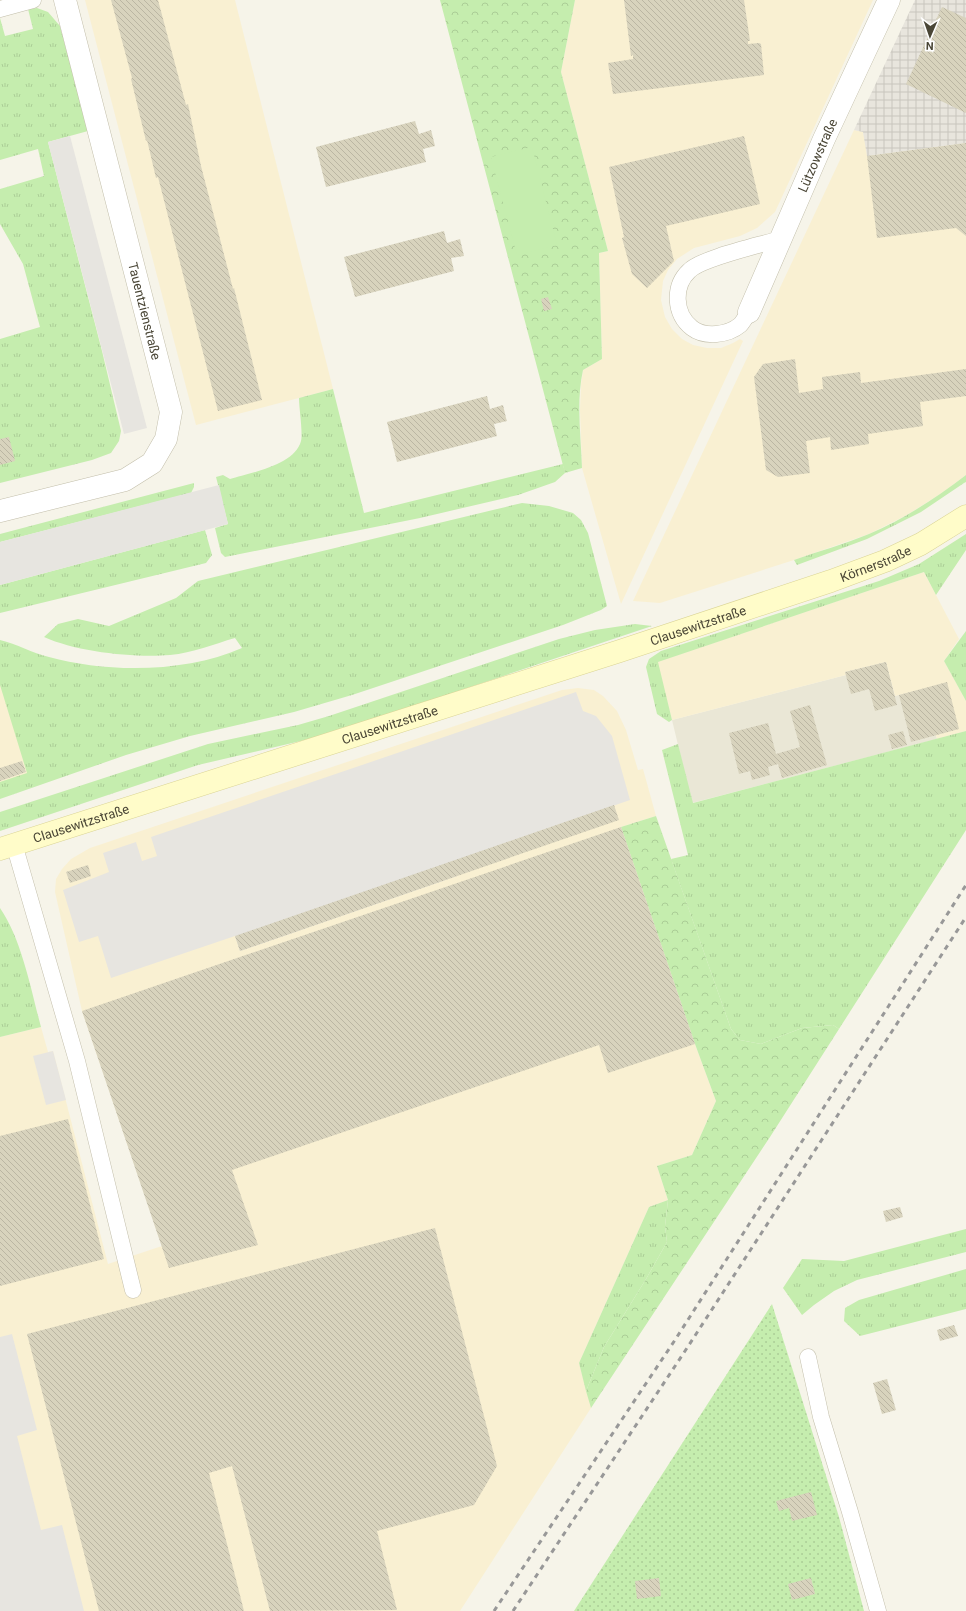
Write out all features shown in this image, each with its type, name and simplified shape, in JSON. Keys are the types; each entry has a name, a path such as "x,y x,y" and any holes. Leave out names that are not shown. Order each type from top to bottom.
{"street":[{"name":"Tauentzienstraße","path":"0,511 125,480 152,463 166,439 171,412 65,0"},
{"name":"Lützowstraße","path":"749,312 780,239 889,0"},
{"name":"Körnerstraße","path":"779,599 885,561 921,544 966,516"},
{"name":"Clausewitzstraße","path":"7,847 779,599"}],"lane":[{"path":"0,8 33,0"},
{"path":"749,312 740,324 728,332 714,335 699,332 692,328 680,311 677,296 681,282 689,270 701,262 780,239"},
{"path":"7,847 77,1062 133,1290"},
{"path":"808,1357 821,1417 878,1611"}],"shaded area":[{"path":"85,0 235,0 333,389 196,425"},
{"path":"575,0 873,0 775,212 757,228 740,236 694,248 677,259 668,270 663,281 661,300 665,317 672,329 682,339 693,345 707,348 721,348 740,339 743,341 621,604 582,468 580,410 581,384 583,370 602,359 599,253 608,251 561,72"},
{"path":"915,0 966,0 966,143 867,156 863,132 854,130"},
{"path":"854,130 863,132 868,156 966,143 966,475 945,491 907,515 869,534 660,603 633,601"},
{"path":"70,136 147,428 124,434 48,142"},
{"path":"219,485 228,524 0,585 0,542"},
{"path":"924,572 959,639 944,661 966,701 966,731 937,739 923,689 895,696 886,662 845,672 846,675 672,720 657,662"},
{"path":"886,662 895,696 923,688 937,739 692,803 672,720 846,675 845,672"},
{"path":"0,669 29,775 0,785"},
{"path":"578,688 594,690 603,696 617,711 626,730 638,770 643,769 656,816 621,827 716,1101 692,1155 657,1166 668,1200 649,1207 579,1363 591,1408 460,1611 0,1611 0,1037 41,1027 48,1052 53,1051 108,1264 162,1246 82,1011 55,892 56,879 62,869 71,859 90,848 562,690"},
{"path":"576,692 583,711 596,716 612,736 630,800 451,862 457,876 240,951 235,936 111,978 98,936 79,942 63,890 109,872 103,853 136,842 142,861 157,856 151,837"},
{"path":"53,1051 66,1100 46,1105 33,1056"},
{"path":"12,1334 37,1430 17,1436 41,1530 62,1525 84,1611 0,1611 0,1337"}],"green space":[{"path":"440,0 575,0 561,72 608,251 599,253 602,359 583,370 581,382 580,419 582,468 565,473"},
{"path":"37,8 48,12 60,26 88,131 48,142 121,431 119,441 111,453 92,460 0,483 0,339 40,327 23,264 0,224 0,189 44,176 38,149 0,160 0,18 5,36 33,29 28,9"},
{"path":"532,147 557,245 517,255 491,157"},
{"path":"333,389 364,513 563,464 565,473 555,482 518,495 420,518 225,557 221,553 215,528 228,524 216,477 223,475 230,479 260,471 281,462 290,456 297,449 301,441 302,432 299,398"},
{"path":"966,475 966,482 921,512 867,539 797,565 794,560 851,541 895,522 919,508"},
{"path":"194,483 191,493 0,542 0,534"},
{"path":"522,503 549,506 573,513 581,520 588,533 607,606 601,610 563,625 352,695 294,712 190,736 126,755 0,799 0,782 27,773 0,685 0,640 43,655 72,662 121,668 172,666 220,656 242,648 235,638 187,652 170,655 140,656 106,653 73,647 44,637 58,624 78,619 109,626 176,598 198,581"},
{"path":"205,530 212,555 206,563 0,613 0,585"},
{"path":"966,534 966,550 936,595 924,572 658,662 672,720 669,722 657,714 646,667 649,659 661,651 879,581 919,564"},
{"path":"635,624 652,626 348,728 305,740 198,765 0,831 0,812 208,744 298,725 329,716 559,639 595,630"},
{"path":"966,631 966,701 944,661"},
{"path":"966,731 966,830 839,1029 833,1025 802,1028 761,1044 740,1040 731,1029 671,859 688,855 662,750 678,744 693,803"},
{"path":"656,816 731,1029 740,1040 761,1044 802,1028 833,1025 839,1029 770,1137 591,1408 586,1391 604,1347 667,1242 665,1226 668,1200 657,1166 692,1155 716,1101 621,827"},
{"path":"0,908 8,921 20,950 41,1027 0,1037"},
{"path":"668,1200 665,1226 667,1242 604,1347 586,1391 579,1363 649,1207"},
{"path":"966,1229 966,1252 857,1280 834,1291 802,1315 783,1288 802,1259 844,1261"},
{"path":"966,1269 966,1309 860,1336 844,1321 845,1308 859,1300"},
{"path":"772,1304 839,1517 864,1611 574,1611"}],"building":[{"path":"111,0 158,0 186,105 188,104 201,166 262,400 218,411 158,177 156,178 147,140 146,141 132,78"},
{"path":"624,0 744,0 750,41 748,41 748,44 761,44 764,75 613,94 608,63 633,59 633,55 631,56"},
{"path":"942,7 966,18 966,113 906,84"},
{"path":"415,121 419,134 431,130 435,146 423,149 426,162 326,187 316,147"},
{"path":"744,136 760,204 666,226 674,261 647,288 632,274 622,238 624,237 609,167"},
{"path":"966,143 966,236 956,228 877,238 867,156"},
{"path":"444,231 447,243 460,239 464,256 451,258 454,271 355,297 344,257"},
{"path":"548,297 552,309 544,311 541,299"},
{"path":"795,359 799,393 823,389 822,377 860,372 861,383 966,369 966,396 920,402 923,426 868,434 869,444 831,450 830,437 806,441 810,473 778,477 766,470 754,377 763,364"},
{"path":"487,396 490,409 503,405 507,421 494,424 497,436 397,462 387,422"},
{"path":"9,437 15,461 0,465 0,439"},
{"path":"886,662 897,705 875,711 869,689 851,694 845,672"},
{"path":"947,682 959,729 911,742 899,695"},
{"path":"810,705 827,765 782,778 778,764 768,767 770,775 752,780 750,771 739,774 729,733 768,723 776,754 800,747 790,711"},
{"path":"903,731 907,745 892,749 888,735"},
{"path":"22,761 26,772 0,781 0,768"},
{"path":"614,805 619,820 240,951 235,936"},
{"path":"621,827 695,1044 608,1073 599,1045 232,1170 258,1245 169,1268 82,1011"},
{"path":"88,865 91,876 70,883 66,872"},
{"path":"68,1119 104,1259 0,1286 0,1136"},
{"path":"900,1207 903,1217 886,1222 883,1211"},
{"path":"435,1228 497,1466 474,1505 377,1531 397,1610 270,1611 232,1466 209,1473 244,1611 99,1611 27,1334"},
{"path":"954,1325 958,1336 940,1341 937,1330"},
{"path":"887,1379 896,1410 882,1414 873,1383"},
{"path":"811,1492 817,1515 792,1521 789,1508 779,1511 776,1501"},
{"path":"659,1578 661,1596 637,1599 635,1581"},
{"path":"811,1578 815,1594 792,1600 788,1584"}],"railway":[{"path":"494,1611 675,1340 966,885"},
{"path":"513,1611 687,1348 966,917"}]}
